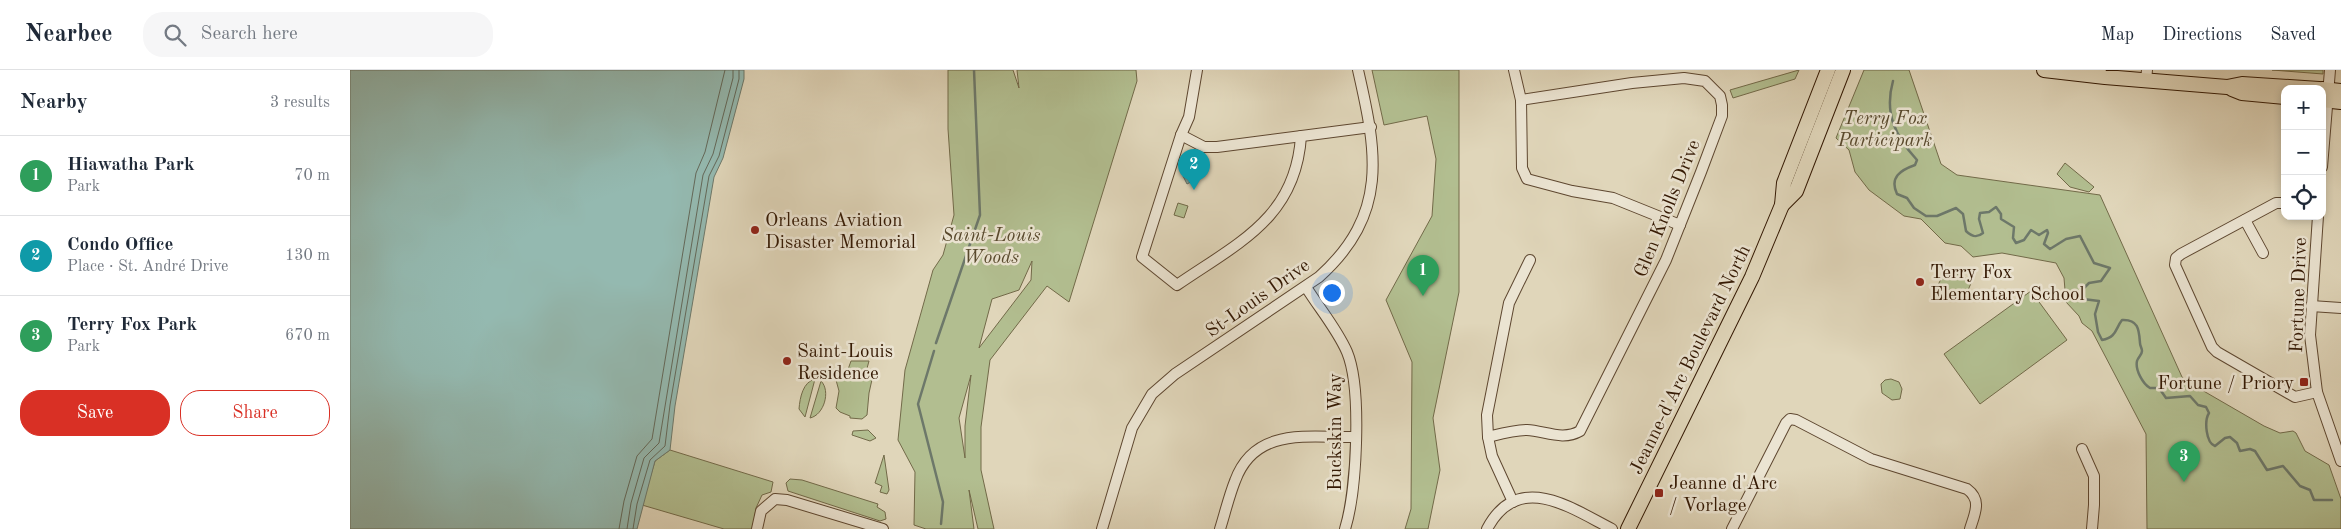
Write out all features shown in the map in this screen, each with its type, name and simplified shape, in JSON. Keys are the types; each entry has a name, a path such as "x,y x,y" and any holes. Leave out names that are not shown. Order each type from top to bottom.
{"main road":[{"name":"Jeanne-d'Arc Boulevard North","path":"1628,529 1752,277 1782,205 1784,183 1828,70"},
{"name":"Jeanne-d'Arc Boulevard North","path":"1782,205 1796,191 1843,70"},
{"path":"2044,70 2147,75 2227,87 2242,93 2281,97"},
{"path":"2227,87 2242,84 2329,94"}],"street":[{"path":"1197,70 1189,116 1181,135 1142,257 1177,285 1248,236 1263,223 1284,199 1293,182 1300,152 1301,136"},
{"name":"St-Louis Drive","path":"1102,529 1132,428 1152,394 1175,374 1306,287 1337,259 1360,225 1372,186 1374,166 1371,127 1358,70"},
{"path":"1514,70 1521,100 1522,168 1527,179 1572,191 1613,198 1680,226"},
{"path":"2326,130 2330,70"},
{"name":"Glen Knolls Drive","path":"1488,437 1525,430 1563,436 1572,436 1580,431 1630,334 1680,226 1722,116 1720,96 1705,81 1684,78 1657,80 1521,100"},
{"path":"1181,135 1204,147 1217,147 1371,127"},
{"path":"2281,203 2276,203 2181,254 2176,258 2175,265 2212,347 2217,352 2295,397 2317,392"},
{"path":"2245,220 2263,253"},
{"name":"Fortune Drive","path":"2318,220 2310,335 2317,392 2338,440 2341,460"},
{"path":"1513,502 1492,456 1488,437 1487,415 1509,303 1530,260"},
{"name":"Buckskin Way","path":"1306,287 1338,335 1354,373 1354,486 1345,529"},
{"path":"2311,306 2341,308"},
{"path":"1732,529 1786,423 1790,419 1796,420 1871,459 1967,489 1974,494 1977,501 1970,529"},
{"path":"1220,529 1235,480 1242,466 1260,448 1270,442 1290,437 1355,437"},
{"path":"2082,449 2094,476 2092,529"},
{"path":"1487,529 1498,513 1513,502 1534,497 1555,500 1612,529"},
{"path":"757,529 761,511 775,499 787,500 883,529"}],"green space":[{"name":"Saint-Louis Woods","path":"948,70 1013,70 1019,88 1017,70 1136,70 1137,81 1069,302 1047,286 990,360 981,427 981,470 994,529 978,529 969,490 974,529 926,529 914,525 915,472 898,440 905,370 933,270 943,255 954,215 948,129","holes":["1032,261 1031,280 979,348 992,299 1019,290","971,375 965,426 965,458 959,418"]},
{"path":"1372,70 1459,70 1459,292 1433,418 1440,470 1428,529 1405,529 1411,509 1412,362 1386,300 1432,216 1436,159 1427,116 1384,125"},
{"path":"1799,70 1795,79 1733,98 1730,90"},
{"name":"Terry Fox Participark","path":"1864,70 1909,70 1941,164 1957,175 2100,195 2182,377 2264,426 2280,433 2293,431 2296,433 2305,451 2329,465 2341,499 2341,529 2147,529 2146,434 2092,331 2082,323 2079,316 2066,302 2064,278 2056,263 2002,253 1973,257 1961,246 1945,243 1921,219 1904,216 1869,190 1855,172 1849,150 1836,138"},
{"path":"2272,70 2323,70 2323,74"},
{"path":"2065,163 2094,187 2089,192 2070,187 2057,174"},
{"path":"1178,203 1188,206 1184,218 1174,215"},
{"path":"1946,269 1972,281 1965,297 1938,285"},
{"path":"2031,291 2067,340 1980,404 1944,354"},
{"path":"851,361 869,361 866,372 846,375"},
{"path":"868,373 873,375 867,415 862,419 850,418 850,416 836,408 839,391 836,380"},
{"path":"815,379 805,417 799,409 801,395 808,383"},
{"path":"1891,379 1899,382 1902,389 1900,399 1892,400 1882,393 1881,384 1885,380"},
{"path":"821,381 824,385 826,396 822,408 815,416 810,418"},
{"path":"868,430 876,438 870,441 852,435 853,431"},
{"path":"670,450 773,482 771,492 762,495 756,508 753,529 724,529 642,505 655,461"},
{"path":"884,455 889,490 887,494 880,492 882,486 875,483"},
{"path":"790,479 802,480 878,504 877,507 885,512 886,519 880,521 788,491 786,483"}],"water":[{"path":"350,70 744,70 744,79 723,158 714,177 675,406 670,450 655,461 637,529 350,529"},
{"path":"1200,167 1204,175 1187,184 1183,176"}],"waterway":[{"path":"936,343 980,215 974,70"},
{"path":"1893,81 1890,103 1893,124 1897,133 1917,160 1915,165 1905,169 1895,179 1894,183 1897,194 1907,198 1914,208 1926,216 1937,216 1956,208 1963,214 1966,231 1974,236 1979,236 1983,233 1979,219 1980,213 1989,212 1996,207 2001,214 2001,219 2014,227 2013,238 2016,243 2024,240 2031,230 2039,235 2047,230 2048,233 2044,244 2050,249 2066,239 2080,236 2094,263 2110,268 2101,281 2089,283 2080,292 2083,299 2099,301 2095,314 2098,332 2102,340 2113,335 2122,320 2132,321 2137,327 2142,351 2137,365 2138,372 2147,386 2159,388 2166,398 2190,396 2198,405 2206,407 2209,413 2207,417 2208,436 2215,446 2225,438 2230,437 2237,443 2240,451 2250,449 2255,451 2267,470 2283,466 2300,486 2310,490 2314,500 2332,500"},
{"path":"934,351 918,404 943,502 941,524"}],"place":[{"name":"Condo Office","path":"1194,190"},
{"name":"Orleans Aviation Disaster Memorial","path":"755,230"},
{"name":"Terry Fox Elementary School","path":"1920,282"},
{"name":"Hiawatha Park","path":"1423,296"},
{"name":"Saint-Louis Residence","path":"787,361"},
{"name":"Fortune / Priory","path":"2304,382"},
{"name":"Terry Fox Park","path":"2184,482"},
{"name":"Jeanne d'Arc / Vorlage","path":"1659,493"}]}
